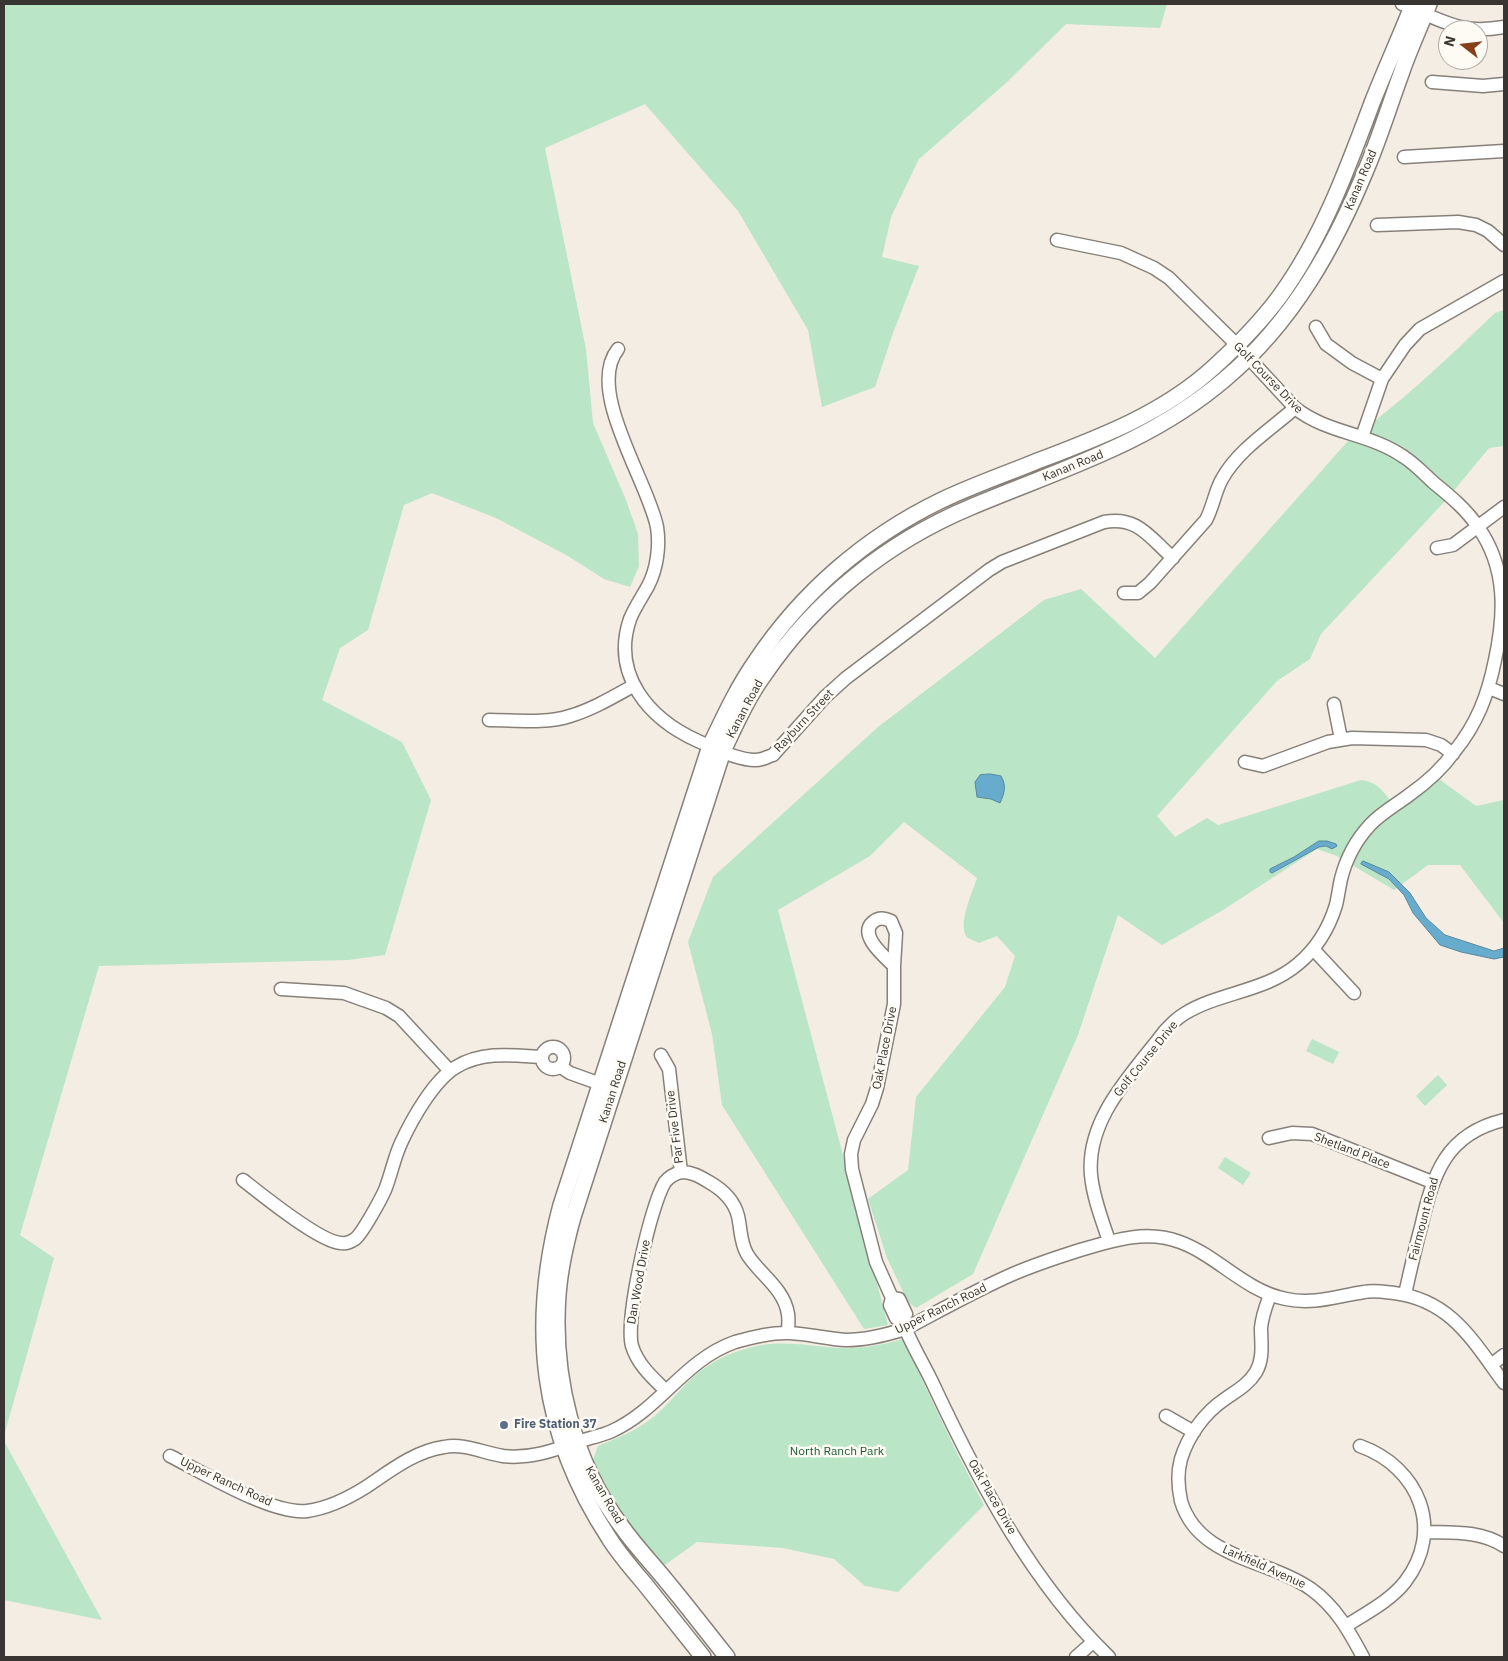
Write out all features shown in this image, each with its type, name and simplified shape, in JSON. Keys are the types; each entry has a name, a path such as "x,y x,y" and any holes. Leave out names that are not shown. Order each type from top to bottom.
{"main road":[{"name":"Kanan Road","path":"726,1657 669,1583 621,1526 597,1488 586,1465 570,1445 551,1404 543,1334 544,1290 552,1238 561,1204 607,1086 716,749 737,691 776,633 815,589 860,550 899,523 940,501 1084,443 1128,424 1163,405 1213,368 1261,320 1299,267 1326,218 1416,7"},
{"name":"Kanan Road","path":"716,749 739,718 762,677 787,643 827,600 872,562 894,547 949,516 1136,439 1172,419 1225,380 1275,330 1296,303 1316,272 1342,224 1369,164 1402,71 1416,7"},
{"name":"Kanan Road","path":"570,1445 575,1478 609,1539 703,1657"}],"street":[{"path":"1416,7 1466,28 1491,29 1504,27"},
{"path":"1432,82 1483,86 1504,84"},
{"path":"1404,157 1504,151"},
{"path":"1377,225 1458,222 1476,225 1488,230 1504,245"},
{"name":"Golf Course Drive","path":"1056,240 1121,253 1154,268 1179,286 1295,408 1306,417 1323,426 1386,445 1406,458 1456,501 1478,526 1495,561 1503,598 1501,630 1489,688 1474,723 1453,754 1428,780 1377,818 1360,836 1345,866 1331,920 1323,936 1313,949 1297,965 1279,977 1264,984 1207,1002 1184,1014 1164,1032 1114,1098 1098,1127 1091,1163 1094,1191 1108,1241"},
{"path":"1362,437 1382,379 1404,345 1420,329 1504,281"},
{"path":"1316,328 1326,344 1352,363 1382,379"},
{"name":"Rayburn Street","path":"618,349 612,356 607,378 610,402 653,514 658,539 658,556 654,573 633,613 625,644 627,664 633,686 649,707 667,724 683,734 716,749 750,760 761,760 772,755 825,697 846,678 989,570 1016,555 1104,522 1117,520 1127,521 1137,526 1173,558"},
{"path":"1124,593 1138,593 1150,583 1206,520 1220,482 1231,464 1295,408"},
{"path":"1437,548 1453,545 1504,506"},
{"path":"490,720 545,720 568,717 587,710 633,686"},
{"path":"1489,688 1504,694"},
{"path":"1334,704 1341,739"},
{"path":"1245,762 1264,766 1341,739 1426,740 1441,745 1453,754"},
{"path":"1313,949 1354,993"},
{"name":"Oak Place Drive","path":"894,966 894,1004 878,1088 854,1140 851,1154 852,1169 876,1262 892,1298 890,1305 896,1318 903,1325 954,1430 1005,1522 1058,1601 1093,1642 1109,1657"},
{"path":"281,989 338,991 386,1008 398,1016 450,1071"},
{"path":"549,1047 560,1050 564,1056 561,1067 554,1070 547,1068 542,1063 541,1057 546,1049 549,1047"},
{"path":"243,1180 310,1229 332,1242 344,1244 356,1238 384,1192 401,1143 423,1104 450,1071 474,1059 492,1055 541,1057"},
{"name":"Par Five Drive","path":"661,1055 669,1068 681,1172 701,1177 725,1192 732,1201 738,1216 741,1239 746,1252 785,1302 788,1314 788,1333"},
{"path":"561,1067 570,1073 607,1086"},
{"name":"Fairmount Road","path":"1404,1294 1432,1182 1439,1168 1456,1146 1477,1130 1504,1120"},
{"name":"Shetland Place","path":"1269,1138 1292,1132 1312,1134 1432,1182"},
{"name":"Dan Wood Drive","path":"666,1390 646,1371 638,1360 632,1344 630,1328 638,1276 654,1208 666,1181 672,1175 681,1172"},
{"name":"Upper Ranch Road","path":"170,1456 265,1504 305,1511 343,1501 414,1456 435,1448 463,1446 501,1456 520,1457 538,1454 610,1432 634,1420 696,1363 715,1351 749,1338 788,1333 846,1340 886,1335 903,1325 1014,1273 1108,1241 1145,1236 1181,1242 1250,1286 1287,1300 1308,1302 1329,1300 1367,1292 1404,1294 1429,1302 1456,1321 1504,1383"},
{"name":"Larkfield Avenue","path":"1270,1295 1262,1319 1262,1351 1256,1372 1243,1387 1211,1410 1194,1432 1181,1459 1178,1482 1183,1506 1195,1527 1218,1547 1296,1580 1330,1604 1346,1626 1363,1657"},
{"path":"1491,1365 1504,1355"},
{"path":"1166,1416 1194,1432"},
{"path":"1346,1626 1387,1599 1404,1583 1418,1558 1424,1532 1419,1502 1406,1476 1386,1457 1360,1446"},
{"path":"1424,1532 1472,1534 1486,1537 1504,1546"},
{"path":"1076,1657 1093,1642"}],"green space":[{"path":"4,4 1167,4 1160,28 1066,24 1006,83 919,159 891,217 882,257 919,266 893,333 875,387 822,407 808,330 738,211 645,104 545,148 586,349 593,423 626,500 638,534 639,566 630,587 604,579 568,556 496,518 432,493 404,505 368,630 340,648 322,700 402,742 431,800 385,955 348,960 99,966 20,1235 54,1258 4,1436"},
{"path":"1504,310 1504,446 1489,448 1446,500 1321,634 1310,659 1277,681 1157,816 1175,837 1207,818 1218,825 1361,780 1368,781 1379,787 1398,812 1439,779 1476,806 1504,800 1504,923 1460,865 1428,865 1394,890 1337,856 1317,849 1223,910 1162,945 1118,915 1078,1035 973,1274 916,1308 908,1302 887,1258 868,1199 908,1170 916,1097 1005,987 1015,956 997,936 979,943 968,938 965,933 965,918 977,878 904,822 870,856 778,910 888,1325 864,1329 722,1105 712,1034 688,942 713,877 878,727 1044,600 1081,589 1155,658 1348,441 1405,396 1495,313"},
{"path":"1312,1039 1339,1052 1333,1064 1306,1051"},
{"path":"1438,1075 1447,1085 1425,1106 1416,1096"},
{"path":"1225,1157 1251,1173 1243,1185 1218,1168"},
{"name":"North Ranch Park","path":"903,1339 984,1505 898,1592 865,1586 834,1559 783,1548 697,1542 662,1567 632,1531 606,1487 593,1460 598,1446 646,1423 699,1372 719,1359 734,1353 767,1344 855,1348"},
{"path":"4,1441 102,1620 4,1600"}],"water":[{"path":"980,775 1001,776 1003,780 1004,790 1000,803 991,799 977,797 975,782"},
{"path":"1319,841 1327,841 1337,846 1332,849 1326,846 1319,847 1272,873 1270,872 1270,869"},
{"path":"1363,861 1389,872 1410,893 1426,918 1445,935 1494,951 1504,948 1504,957 1494,959 1461,952 1440,945 1413,913 1404,895 1389,879 1361,864"}],"place":[{"name":"Fire Station 37","path":"504,1425"}]}
